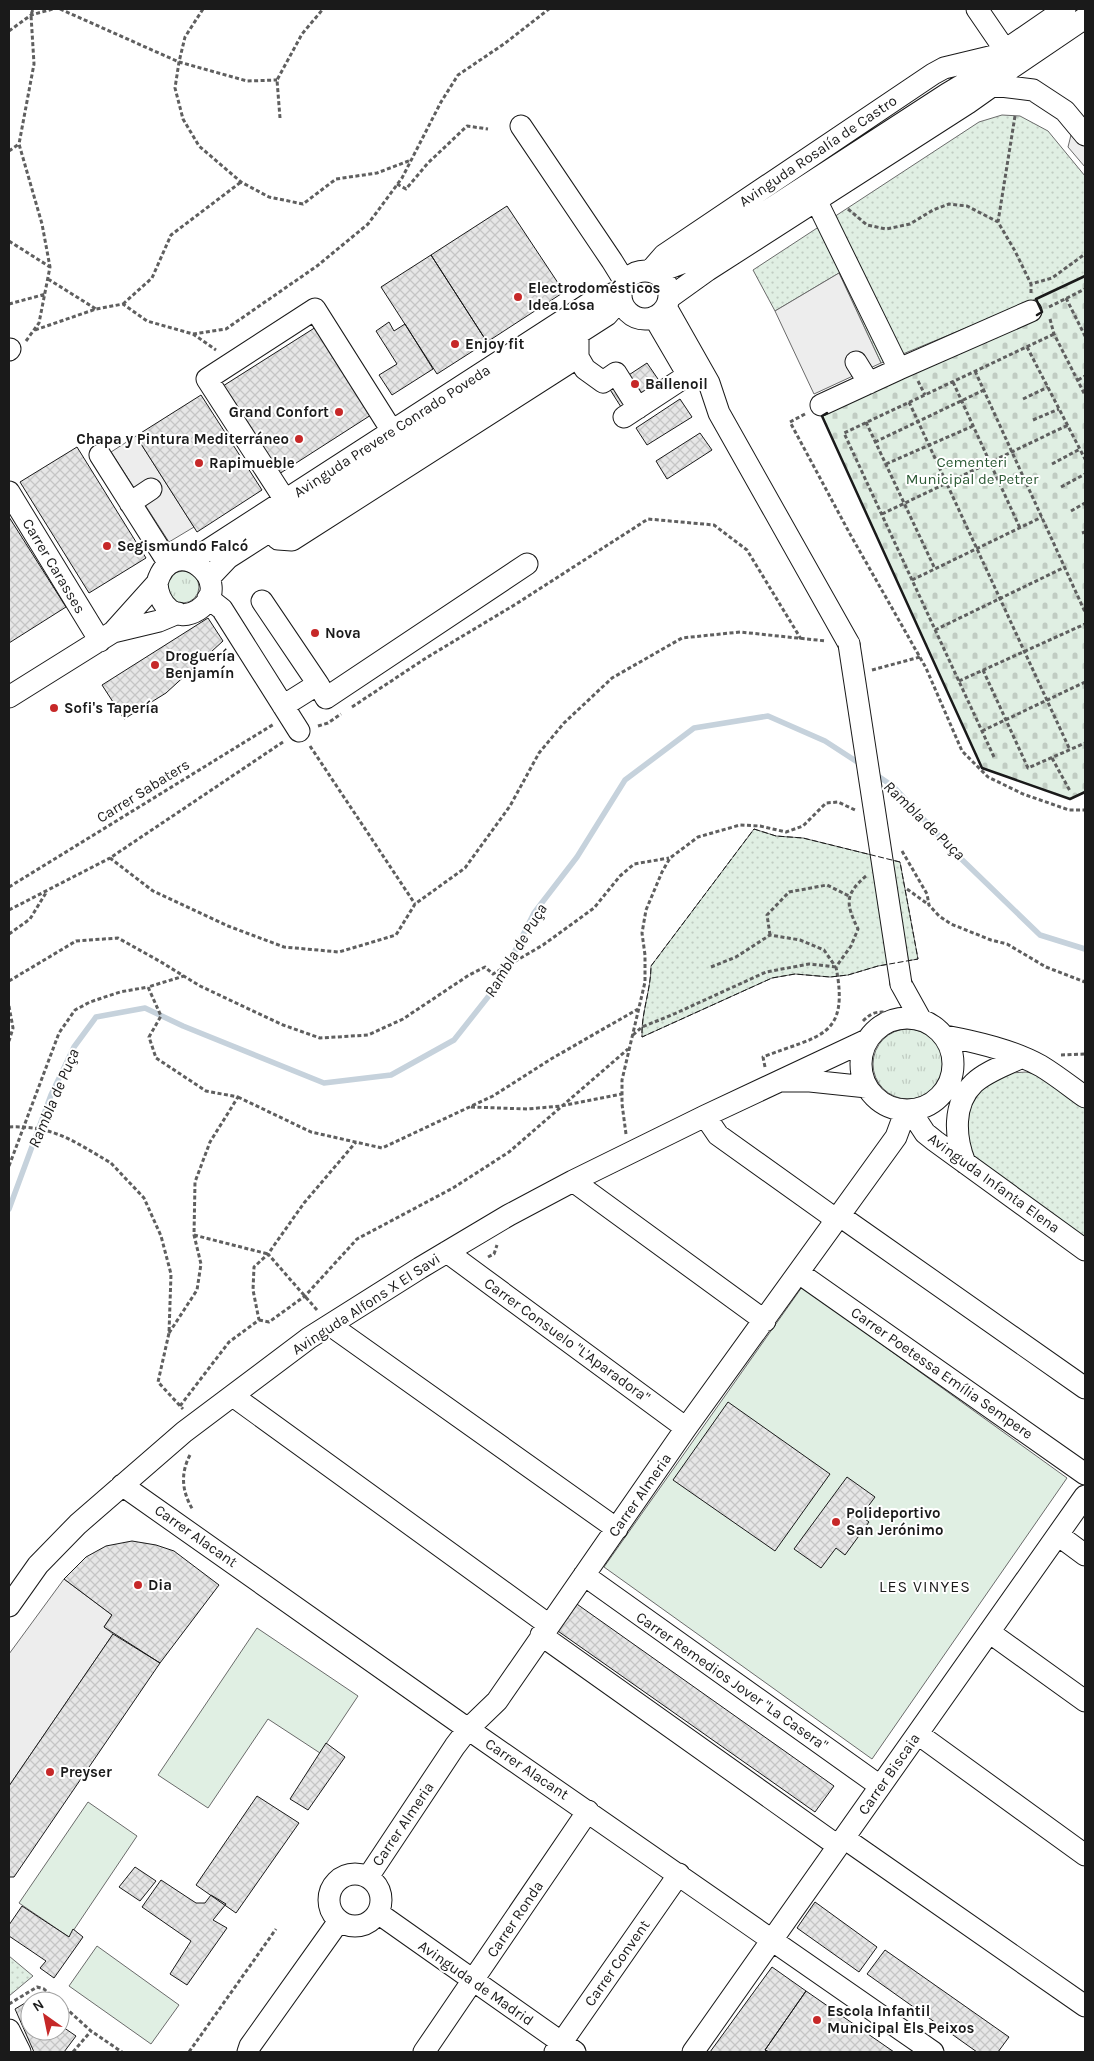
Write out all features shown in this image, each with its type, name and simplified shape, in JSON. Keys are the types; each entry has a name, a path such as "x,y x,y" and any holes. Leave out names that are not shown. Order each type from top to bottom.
{"street":[{"path":"977,9 1006,86 1033,90 1065,111 1085,135"},
{"name":"Avinguda Rosalía de Castro","path":"645,292 708,270 816,200 998,66 1065,9"},
{"name":"Avinguda Rosalía de Castro","path":"645,292 968,81 1085,18"},
{"name":"Avinguda Rosalía de Castro","path":"645,292 664,255 933,74 944,68 998,66"},
{"path":"521,126 612,261 645,292 709,383 719,413 849,644 901,984 921,1020"},
{"path":"816,200 899,369"},
{"path":"645,292 688,375 698,391 719,413"},
{"name":"Avinguda Prevere Conrado Poveda","path":"202,575 645,292"},
{"name":"Avinguda Prevere Conrado Poveda","path":"202,575 285,500 596,299 645,292"},
{"path":"285,500 207,379 224,368 316,309 392,431"},
{"path":"821,405 899,369 1042,312"},
{"path":"578,334 578,356 585,369 603,382 616,373 631,412 688,375"},
{"path":"270,531 278,539 292,540 578,356"},
{"path":"856,362 869,383"},
{"path":"100,456 169,564"},
{"path":"130,503 151,489"},
{"name":"Carrer Carasses","path":"9,492 106,637"},
{"path":"178,613 169,610 161,603 157,593 157,583 159,575 169,564 184,560 202,575 291,717 318,684"},
{"path":"262,601 326,698 527,564"},
{"path":"10,694 106,637 159,621 178,613 193,612 199,609 202,575"},
{"path":"106,637 157,583"},
{"path":"890,1021 901,984"},
{"path":"906,1018 921,1020 934,1026 945,1036 951,1049 954,1063 952,1077 946,1090 936,1100 924,1107 908,1110 890,1107 877,1099 867,1087 861,1064 862,1052 867,1040 877,1028 890,1021 906,1018"},
{"path":"945,1036 985,1045 1022,1057 1042,1067 1085,1097"},
{"name":"Avinguda Alfons X El Savi","path":"9,1606 38,1565 78,1524 122,1485 194,1423 330,1325 509,1215 705,1116 773,1075 867,1040"},
{"path":"965,1164 959,1148 957,1119 963,1099 974,1084 991,1072 1022,1057"},
{"name":"Avinguda Alfons X El Savi","path":"773,1075 867,1087"},
{"name":"Avinguda Infanta Elena","path":"908,1110 925,1133 1085,1250"},
{"name":"Carrer Almeria","path":"368,1877 468,1729 497,1701 686,1428 896,1137 908,1110"},
{"path":"705,1116 718,1135 1085,1388"},
{"path":"896,1137 925,1133"},
{"path":"574,1181 765,1321"},
{"name":"Carrer Consuelo \"L'Aparadora\"","path":"447,1252 686,1428"},
{"name":"Carrer Poetessa Emília Sempere","path":"799,1273 1085,1474"},
{"path":"330,1325 617,1529"},
{"path":"232,1396 545,1630 841,1842 1085,2006"},
{"name":"Carrer Alacant","path":"122,1485 468,1729 933,2052"},
{"name":"Carrer Biscaia","path":"692,2052 1085,1496"},
{"path":"1058,1535 1085,1555"},
{"name":"Carrer Remedios Jover \"La Casera\"","path":"584,1575 880,1786"},
{"path":"989,1632 1085,1701"},
{"path":"918,1734 1085,1854"},
{"name":"Carrer Ronda","path":"424,2052 588,1811"},
{"path":"357,1874 368,1877 376,1883 380,1893 382,1903 378,1913 373,1920 356,1926 347,1925 339,1921 332,1913 329,1902 331,1891 337,1882 346,1876 357,1874"},
{"name":"Carrer Convent","path":"564,2049 678,1874"},
{"name":"Avinguda de Madrid","path":"378,1913 564,2049"},
{"path":"247,2050 339,1921"},
{"path":"9,2030 20,2052"}],"path":[{"path":"10,350 27,340 39,323 50,267 42,224 19,144 34,64 31,15 34,9"},
{"path":"9,31 31,15 52,9"},
{"path":"60,9 179,62 247,81 278,80"},
{"path":"203,9 186,37 179,62 176,88 183,119 199,146 241,182 269,197 303,204 336,179 377,173 411,159"},
{"path":"280,118 278,80 302,34 323,9"},
{"path":"193,334 226,329 317,266 368,224 397,184 441,102 458,75 504,44 549,9"},
{"path":"998,222 1015,116"},
{"path":"397,184 406,189 428,163 467,126 488,130"},
{"path":"9,151 19,144"},
{"path":"34,330 96,309 123,304 152,278 171,234 241,182"},
{"path":"848,209 867,224 886,229 910,224 933,210 949,204 967,206 998,222 1015,251 1042,312 1085,395"},
{"path":"9,241 50,267"},
{"path":"1031,284 1052,278 1085,254"},
{"path":"48,279 96,309"},
{"path":"1042,312 1085,289"},
{"path":"9,304 46,294"},
{"path":"1066,298 1085,336"},
{"path":"123,304 147,321 193,334 218,351"},
{"path":"994,757 844,433 1054,334"},
{"path":"1027,347 1085,459"},
{"path":"975,371 1085,612"},
{"path":"1078,380 1085,376"},
{"path":"953,382 1020,528"},
{"path":"1023,399 1048,387"},
{"path":"875,442 984,390"},
{"path":"909,402 1070,750"},
{"path":"1033,420 1059,409"},
{"path":"790,422 850,534 920,657 962,751 988,778 1023,794 1068,810 1085,810"},
{"path":"866,422 935,569"},
{"path":"886,464 973,426"},
{"path":"882,514 1068,426"},
{"path":"1052,464 1080,449"},
{"path":"1061,487 1085,474"},
{"path":"1071,511 1085,504"},
{"path":"912,580 1042,517"},
{"path":"9,910 110,858 291,717 328,723 426,658 516,604 648,519 714,525 747,550 801,639"},
{"path":"935,630 1065,567"},
{"path":"959,681 1085,624"},
{"path":"110,858 153,891 228,926 284,947 339,952 396,935 415,904 464,868 510,806 538,753 564,723 612,678 682,638 740,632 849,644"},
{"path":"854,675 920,657"},
{"path":"983,670 1028,768 1085,745"},
{"path":"982,731 1085,682"},
{"path":"291,717 415,904"},
{"name":"Carrer Sabaters","path":"9,887 291,717"},
{"path":"1052,758 1070,791"},
{"path":"626,1134 622,1080 645,982 645,956 642,933 646,910 670,858 698,837 740,825 760,826 786,832 803,826 826,803 838,802 859,812"},
{"path":"899,847 927,894 929,905"},
{"path":"9,981 76,940 118,938 200,986 283,1024 320,1038 368,1035 403,1019 469,975 485,967 493,974 543,944 594,908 620,876 634,864 670,858"},
{"path":"836,967 851,946 858,929 850,910 849,896 854,886 867,875 875,877"},
{"path":"770,936 767,916 788,892 827,886 849,896"},
{"path":"906,888 929,905 938,916 951,924 991,940 1007,944 1046,967 1085,982"},
{"path":"9,934 30,919 47,890"},
{"path":"711,967 736,957 770,936 800,940 824,950 836,967 840,1000 833,1024 822,1035 763,1057 773,1075"},
{"path":"632,1035 642,1027 766,972 809,964 836,967"},
{"path":"9,1166 60,1033 75,1010 90,1002 120,992 148,987 184,976"},
{"path":"148,987 161,1016 149,1037 156,1058 206,1091 238,1097 311,1132 382,1148 493,1096 551,1059 639,1008"},
{"path":"9,1006 13,1028 9,1041"},
{"path":"180,1406 229,1342 259,1320 269,1322 305,1296 357,1238 453,1188 509,1152 628,1049"},
{"path":"470,1107 528,1109 561,1106 622,1094"},
{"path":"169,1332 197,1290 202,1264 194,1235 195,1182 210,1142 238,1097"},
{"path":"9,1126 41,1128 65,1136 111,1163 144,1198 161,1236 171,1274 169,1332 158,1382 194,1423"},
{"path":"259,1320 253,1290 254,1267 268,1254 304,1203 356,1142"},
{"path":"194,1235 268,1254 330,1325"},
{"path":"191,1452 183,1479 188,1500 197,1514"},
{"path":"189,2052 276,1928"},
{"path":"30,1991 37,1987 46,1991"},
{"path":"9,2004 20,1997"},
{"path":"70,2012 91,2031 122,2052"},
{"path":"73,2052 91,2031"}],"green space":[{"path":"1002,115 1020,116 1048,131 1085,176 1085,276 1036,299 881,363 839,273 775,311 753,270 979,122"},
{"name":"Cementeri Municipal de Petrer","path":"1085,276 1085,792 1070,799 982,768 822,416 1042,312 1036,299"},
{"path":"183,571 189,572 194,576 198,581 198,593 194,598 189,602 183,603 177,602 172,598 168,593 167,587 168,581 172,576 177,572"},
{"path":"754,829 776,836 803,838 900,862 918,959 878,966 848,975 830,977 795,974 772,978 642,1037 651,966"},
{"path":"901,1029 915,1029 928,1035 937,1044 943,1057 941,1077 933,1089 915,1099 901,1099 888,1093 879,1084 873,1071 873,1057 879,1044 888,1035"},
{"path":"1026,1072 1046,1076 1085,1104 1085,1241 973,1157 967,1131 968,1114 974,1100 983,1088 1011,1073"},
{"name":"Polideportivo San Jerónimo","path":"802,1287 1067,1478 872,1759 604,1567"},
{"path":"257,1628 358,1696 320,1753 268,1719 208,1808 158,1775"},
{"path":"88,1802 137,1836 69,1937 19,1903"},
{"path":"97,1946 179,2005 151,2044 69,1986"},
{"path":"9,1956 33,1976 9,1996"}],"shaded area":[{"path":"1074,123 1085,135 1085,167 1068,147"},
{"path":"839,273 881,363 814,394 775,311"},
{"path":"136,436 194,527 169,542 111,452"},
{"path":"64,1579 112,1615 104,1627 113,1634 9,1786 9,1654"}],"building":[{"path":"507,206 564,292 487,342 431,255"},
{"path":"431,255 487,342 437,374 381,287"},
{"path":"389,322 394,331 405,324 433,369 392,395 379,375 397,364 376,331"},
{"path":"316,327 371,415 279,474 223,386"},
{"path":"647,363 660,382 621,407 609,388"},
{"name":"Rapimueble","path":"201,395 262,490 197,532 136,436"},
{"path":"680,399 692,417 647,445 636,428"},
{"path":"700,433 712,450 667,479 656,461"},
{"path":"77,447 146,558 89,593 20,482"},
{"path":"9,517 66,607 9,643"},
{"path":"208,618 223,641 166,693 124,719 102,685"},
{"path":"728,1402 830,1474 775,1551 673,1480"},
{"path":"847,1477 875,1497 861,1516 869,1522 845,1555 836,1548 821,1568 794,1549"},
{"path":"132,1541 156,1545 174,1551 219,1585 160,1663 104,1627 112,1615 64,1579 86,1557 106,1546"},
{"path":"574,1602 834,1786 815,1812 555,1629"},
{"path":"113,1634 160,1663 14,1877 9,1877 9,1786"},
{"path":"326,1743 345,1757 308,1810 290,1799"},
{"path":"257,1796 299,1823 236,1913 196,1885"},
{"path":"135,1867 156,1881 140,1901 119,1887"},
{"path":"161,1880 196,1903 205,1903 211,1895 226,1904 213,1920 227,1928 187,1985 170,1974 191,1941 142,1907"},
{"path":"815,1902 877,1947 859,1972 797,1928"},
{"path":"22,1906 69,1937 73,1929 83,1937 54,1978 40,1968 46,1961 9,1936 9,1925"},
{"path":"885,1950 1009,2037 998,2052 977,2052 867,1974"},
{"path":"772,1967 806,1991 765,2050 769,2052 710,2052"},
{"name":"Escola Infantil Municipal Els Peixos","path":"806,1991 894,2052 769,2052 765,2050"},
{"path":"20,2006 20,2020 15,2009"},
{"path":"70,2032 76,2036 64,2052 34,2052 29,2041 70,2041"}],"waterway":[{"name":"Rambla de Puça","path":"9,1209 51,1095 74,1047 96,1017 145,1008 183,1026 324,1083 391,1075 454,1040 499,983 534,913 577,857 625,780 694,728 768,716 825,741 862,765"},
{"name":"Rambla de Puça","path":"875,774 894,787 951,849 1040,935 1085,949"}],"fence":[{"path":"754,829 776,836 803,838 900,862 918,959 878,966 848,975 830,977 795,974 772,978 642,1037 651,966 754,829"}],"wall":[{"path":"1037,315 1042,312 1036,299 1085,276"},
{"path":"827,413 822,416 982,768 1070,799 1085,792"}],"place":[{"name":"Electrodomésticos Idea Losa","path":"518,297"},
{"name":"Enjoy fit","path":"455,344"},
{"name":"Ballenoil","path":"635,384"},
{"name":"Grand Confort","path":"339,412"},
{"name":"Chapa y Pintura Mediterráneo","path":"299,439"},
{"name":"Rapimueble","path":"199,463"},
{"name":"Segismundo Falcó","path":"107,546"},
{"name":"Nova","path":"315,633"},
{"name":"Droguería Benjamín","path":"155,665"},
{"name":"Sofi's Tapería","path":"54,708"},
{"name":"Polideportivo San Jerónimo","path":"836,1522"},
{"name":"Dia","path":"138,1585"},
{"name":"Preyser","path":"50,1772"},
{"name":"Escola Infantil Municipal Els Peixos","path":"817,2020"}],"district":[{"name":"LES VINYES","path":"925,1586"}]}
